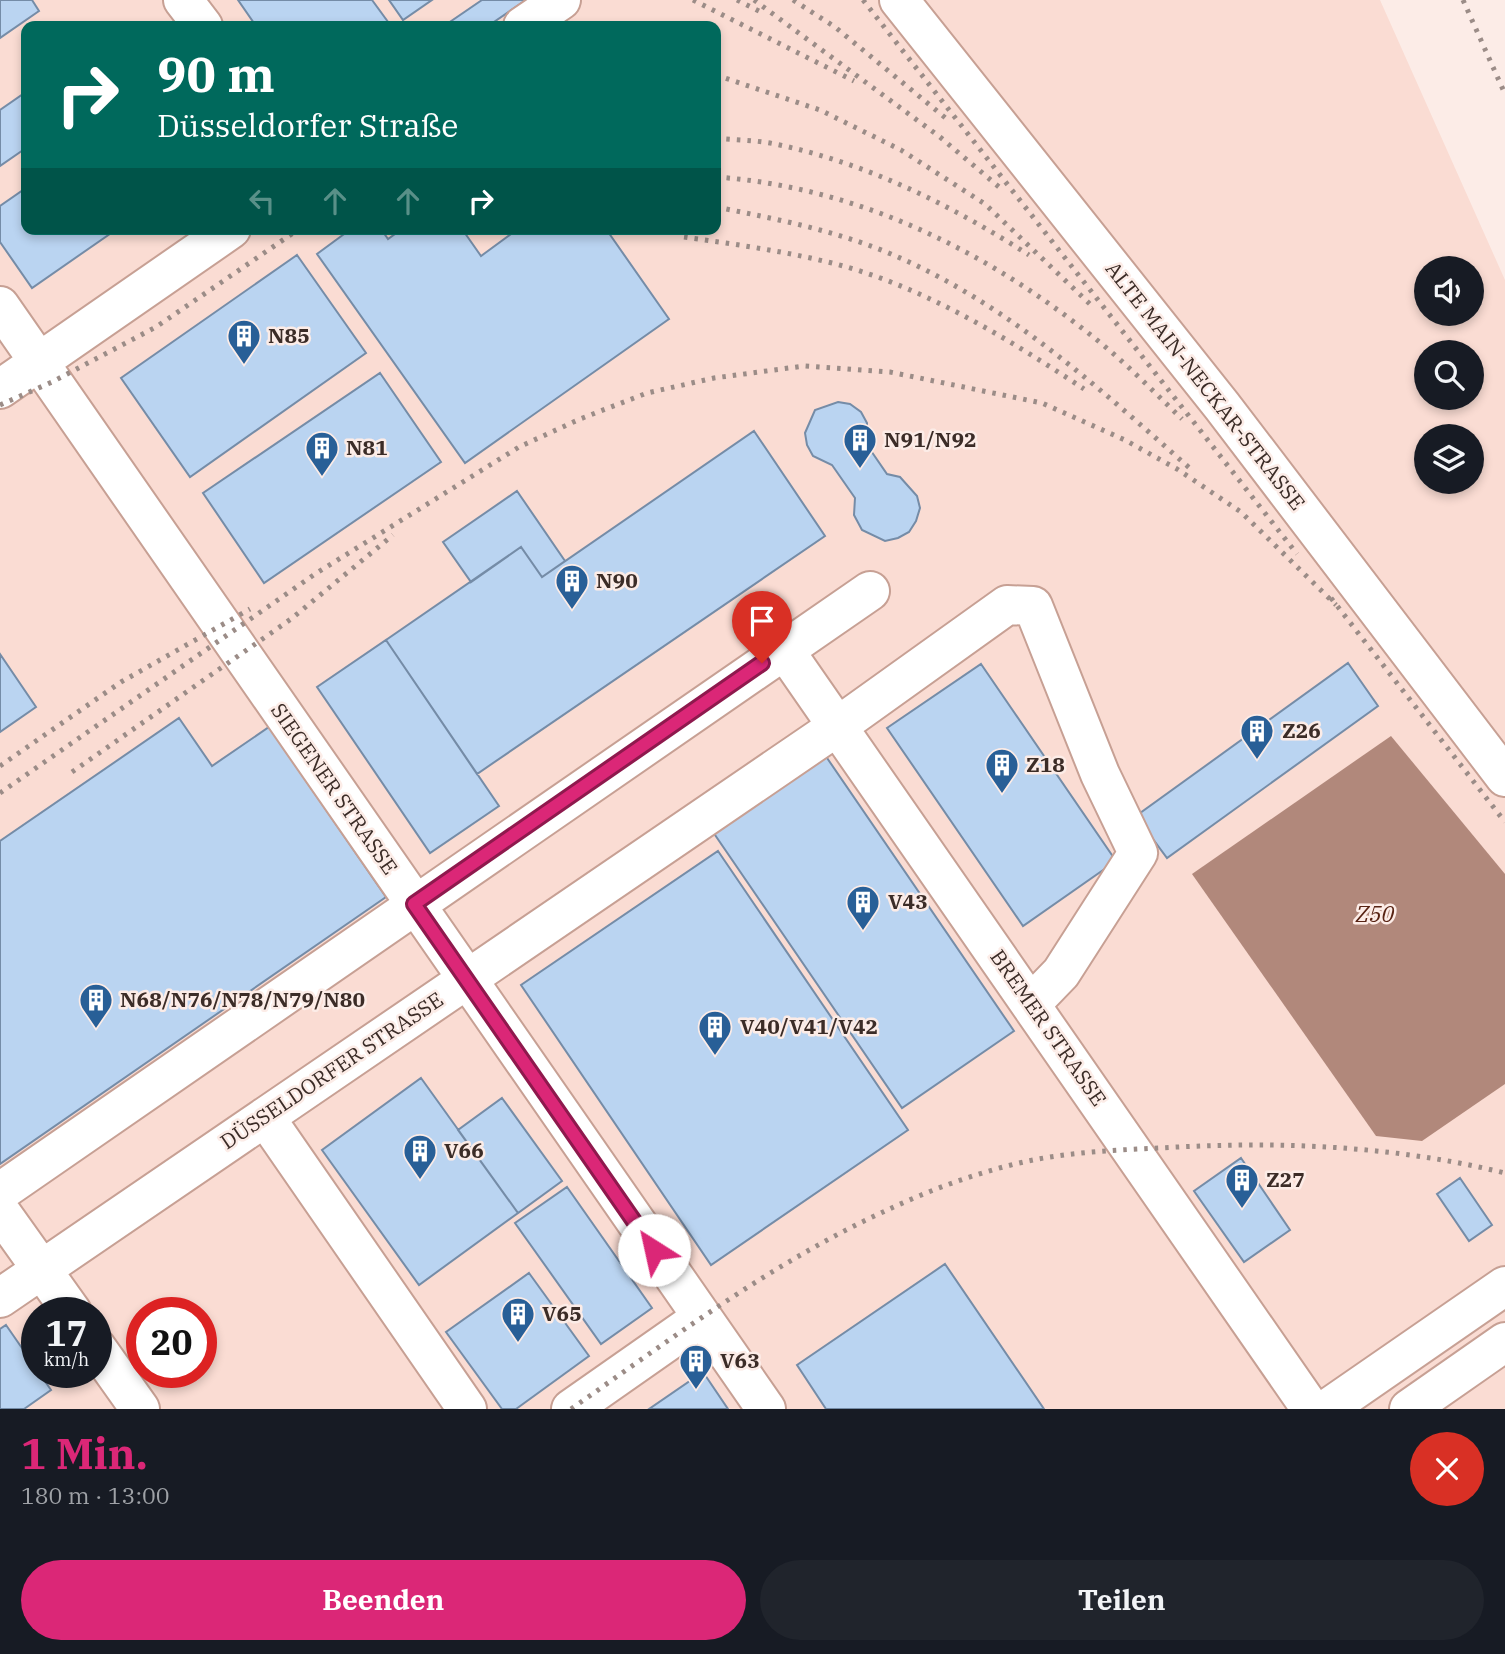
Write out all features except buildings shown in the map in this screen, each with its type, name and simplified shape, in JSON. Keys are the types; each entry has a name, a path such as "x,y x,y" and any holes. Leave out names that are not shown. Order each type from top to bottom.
{"lane":[{"path":"183,0 199,21"},
{"path":"530,21 561,0"},
{"name":"ALTE MAIN-NECKAR-STRASSE","path":"899,0 1222,406 1505,777"},
{"path":"0,389 221,235"},
{"name":"SIEGENER STRASSE","path":"0,306 766,1409"},
{"path":"0,1192 783,648 870,591"},
{"name":"DÜSSELDORFER STRASSE","path":"0,1298 838,726 1007,605 1033,606 1100,774 1138,853 1061,973 1031,1004"},
{"name":"BREMER STRASSE","path":"783,648 1311,1409"},
{"path":"265,1117 467,1409"},
{"path":"0,1211 61,1297"},
{"path":"1326,1409 1505,1286"},
{"path":"571,1409 701,1318"},
{"path":"1409,1409 1505,1342"},
{"path":"112,1370 140,1409"}],"shaded area":[{"path":"0,0 1380,0 1505,280 1505,1409 0,1409"}],"water":[{"name":"Z50","path":"1391,736 1505,874 1505,1084 1422,1141 1376,1136 1192,874"}],"railway":[{"path":"693,0 854,81"},
{"path":"737,0 761,12"},
{"path":"754,0 940,137 999,187"},
{"path":"793,0 835,27 948,120"},
{"path":"863,0 1297,554"},
{"path":"1463,0 1505,94"},
{"path":"721,77 820,110 901,150 985,204 1092,306"},
{"path":"721,138 775,144 843,162 875,174 939,203 1029,255"},
{"path":"721,178 768,183 868,209 962,250 1007,276 1092,336 1182,419"},
{"path":"721,208 848,238 933,274 974,297 1051,350 1193,471"},
{"path":"0,405 52,382 156,327 290,235"},
{"path":"684,237 832,263 899,285 994,333 1084,389"},
{"path":"0,793 315,574 519,447 647,393 714,378 804,366 890,372 1042,403 1125,440 1177,469 1241,512 1336,605"},
{"path":"72,772 291,619 393,535"},
{"path":"1331,598 1505,822"},
{"path":"0,766 121,682 250,609"},
{"path":"571,1409 684,1329 801,1254 919,1196 1014,1164 1064,1155 1111,1151 1290,1145 1419,1156 1505,1173"}],"place":[{"name":"N85","path":"244,366"},
{"name":"N91/N92","path":"860,470"},
{"name":"N81","path":"322,478"},
{"name":"N90","path":"572,611"},
{"name":"Z26","path":"1257,761"},
{"name":"Z18","path":"1002,795"},
{"name":"V43","path":"863,932"},
{"name":"N68/N76/N78/N79/N80","path":"96,1030"},
{"name":"V40/V41/V42","path":"715,1057"},
{"name":"V66","path":"420,1181"},
{"name":"Z27","path":"1242,1210"},
{"name":"V65","path":"518,1344"},
{"name":"V63","path":"696,1391"}],"route":[{"path":"654,1250 414,904 762,663"}]}
